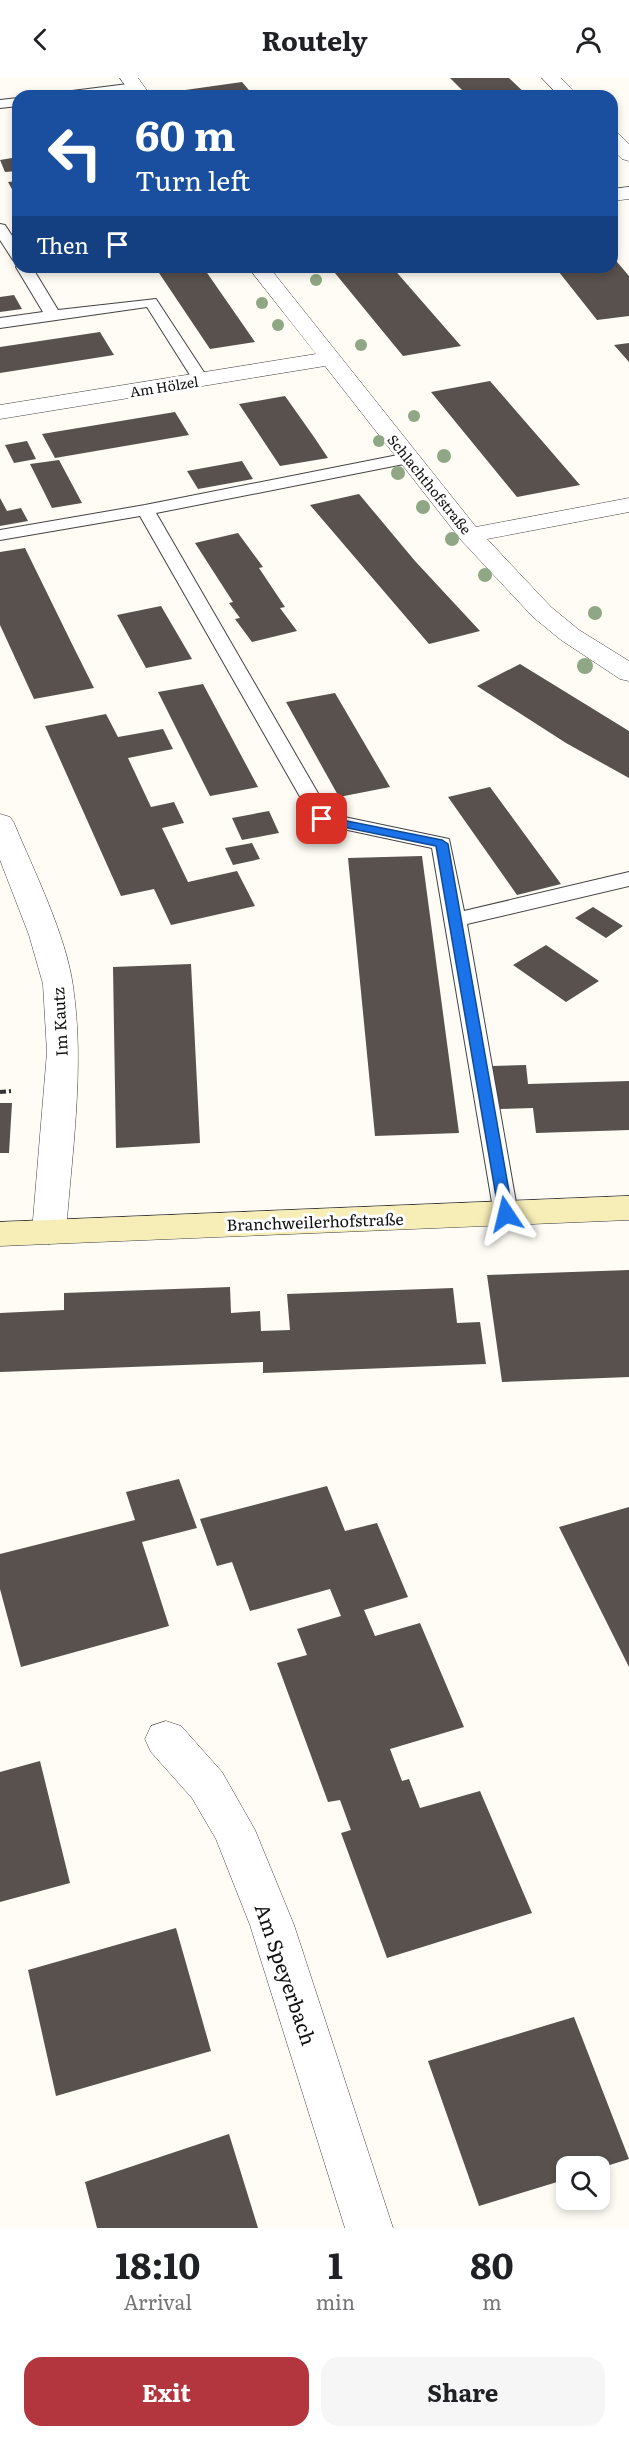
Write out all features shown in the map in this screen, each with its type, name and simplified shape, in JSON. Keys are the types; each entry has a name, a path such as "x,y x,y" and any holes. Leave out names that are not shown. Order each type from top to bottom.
{"street":[{"path":"551,78 563,90"},
{"path":"618,144 629,155"},
{"name":"Schlachthofstraße","path":"263,273 470,535 542,612 570,635 629,673"},
{"name":"Am Hölzel","path":"0,412 329,359"},
{"path":"470,535 629,505"},
{"name":"Im Kautz","path":"0,823 44,935 58,984 63,1052 50,1232"},
{"name":"Branchweilerhofstraße","path":"0,1234 629,1208"},
{"name":"Am Speyerbach","path":"166,1739 207,1785 234,1830 272,1925 369,2228"}],"lane":[{"path":"100,90 135,84"},
{"path":"0,228 12,247"},
{"path":"28,273 52,314"},
{"path":"0,323 151,302 201,380"},
{"path":"0,535 145,510 408,458"},
{"path":"145,510 322,819 442,844 506,1214"},
{"path":"455,920 629,879"}],"building":[{"path":"450,78 509,78 522,90 462,90"},
{"path":"242,82 249,90 185,90"},
{"path":"12,158 12,171 5,172 0,160"},
{"path":"618,263 629,276 629,316 597,320 560,273 618,273"},
{"path":"159,273 207,273 255,342 210,349"},
{"path":"335,273 397,273 461,346 403,356"},
{"path":"14,295 22,309 0,312 0,297"},
{"path":"100,332 114,355 0,373 0,347"},
{"path":"629,343 629,362 614,345"},
{"path":"490,381 580,485 517,497 431,392"},
{"path":"285,396 328,458 280,466 239,404"},
{"path":"175,412 189,435 55,458 42,434"},
{"path":"27,441 36,459 14,463 5,445"},
{"path":"59,460 82,503 52,508 30,464"},
{"path":"242,461 253,479 198,489 187,471"},
{"path":"359,494 415,561 480,631 429,644 310,505"},
{"path":"0,498 7,511 21,508 28,521 0,526"},
{"path":"238,533 263,567 259,568 285,607 280,608 297,631 252,642 235,619 240,618 229,603 233,602 195,543"},
{"path":"25,548 94,688 34,699 0,625 0,552"},
{"path":"161,606 192,659 146,668 117,615"},
{"path":"520,664 629,731 629,778 566,743 477,686"},
{"path":"203,684 258,787 210,796 158,692"},
{"path":"335,693 390,787 339,797 286,702"},
{"path":"106,714 118,737 163,729 173,749 128,758 151,807 174,802 184,823 162,828 188,882 237,871 255,906 171,925 154,889 121,896 45,726"},
{"path":"490,787 561,884 517,895 448,797"},
{"path":"269,811 279,833 242,840 232,818"},
{"path":"252,843 260,859 233,865 225,848"},
{"path":"422,856 459,1133 375,1136 348,858"},
{"path":"593,907 623,926 606,938 575,918"},
{"path":"546,945 599,981 566,1002 513,965"},
{"path":"191,964 200,1143 116,1148 113,967"},
{"path":"526,1065 528,1084 629,1081 629,1130 536,1133 533,1108 499,1109 492,1066"},
{"path":"0,1103 12,1103 9,1153 0,1153"},
{"path":"629,1270 629,1377 502,1382 487,1275"},
{"path":"230,1287 231,1313 260,1311 261,1331 290,1330 287,1294 453,1288 457,1323 480,1322 486,1364 263,1373 263,1362 0,1372 0,1313 64,1310 64,1293"},
{"path":"179,1479 197,1528 142,1542 169,1626 21,1667 0,1589 0,1554 135,1520 126,1492"},
{"path":"327,1486 345,1531 377,1523 408,1597 364,1610 375,1636 420,1623 464,1727 390,1749 402,1781 409,1779 420,1808 480,1791 532,1913 387,1958 341,1833 351,1830 340,1800 328,1802 277,1663 307,1655 297,1629 341,1616 330,1589 250,1611 232,1562 217,1566 200,1519"},
{"path":"629,1507 629,1667 559,1527"},
{"path":"40,1761 70,1883 0,1902 0,1772"},
{"path":"176,1928 211,2051 56,2096 28,1970"},
{"path":"574,2017 629,2159 610,2165 610,2156 556,2156 556,2182 479,2206 428,2061"},
{"path":"229,2134 258,2228 97,2228 85,2182"}],"route":[{"path":"322,819 442,844 506,1214"}]}
